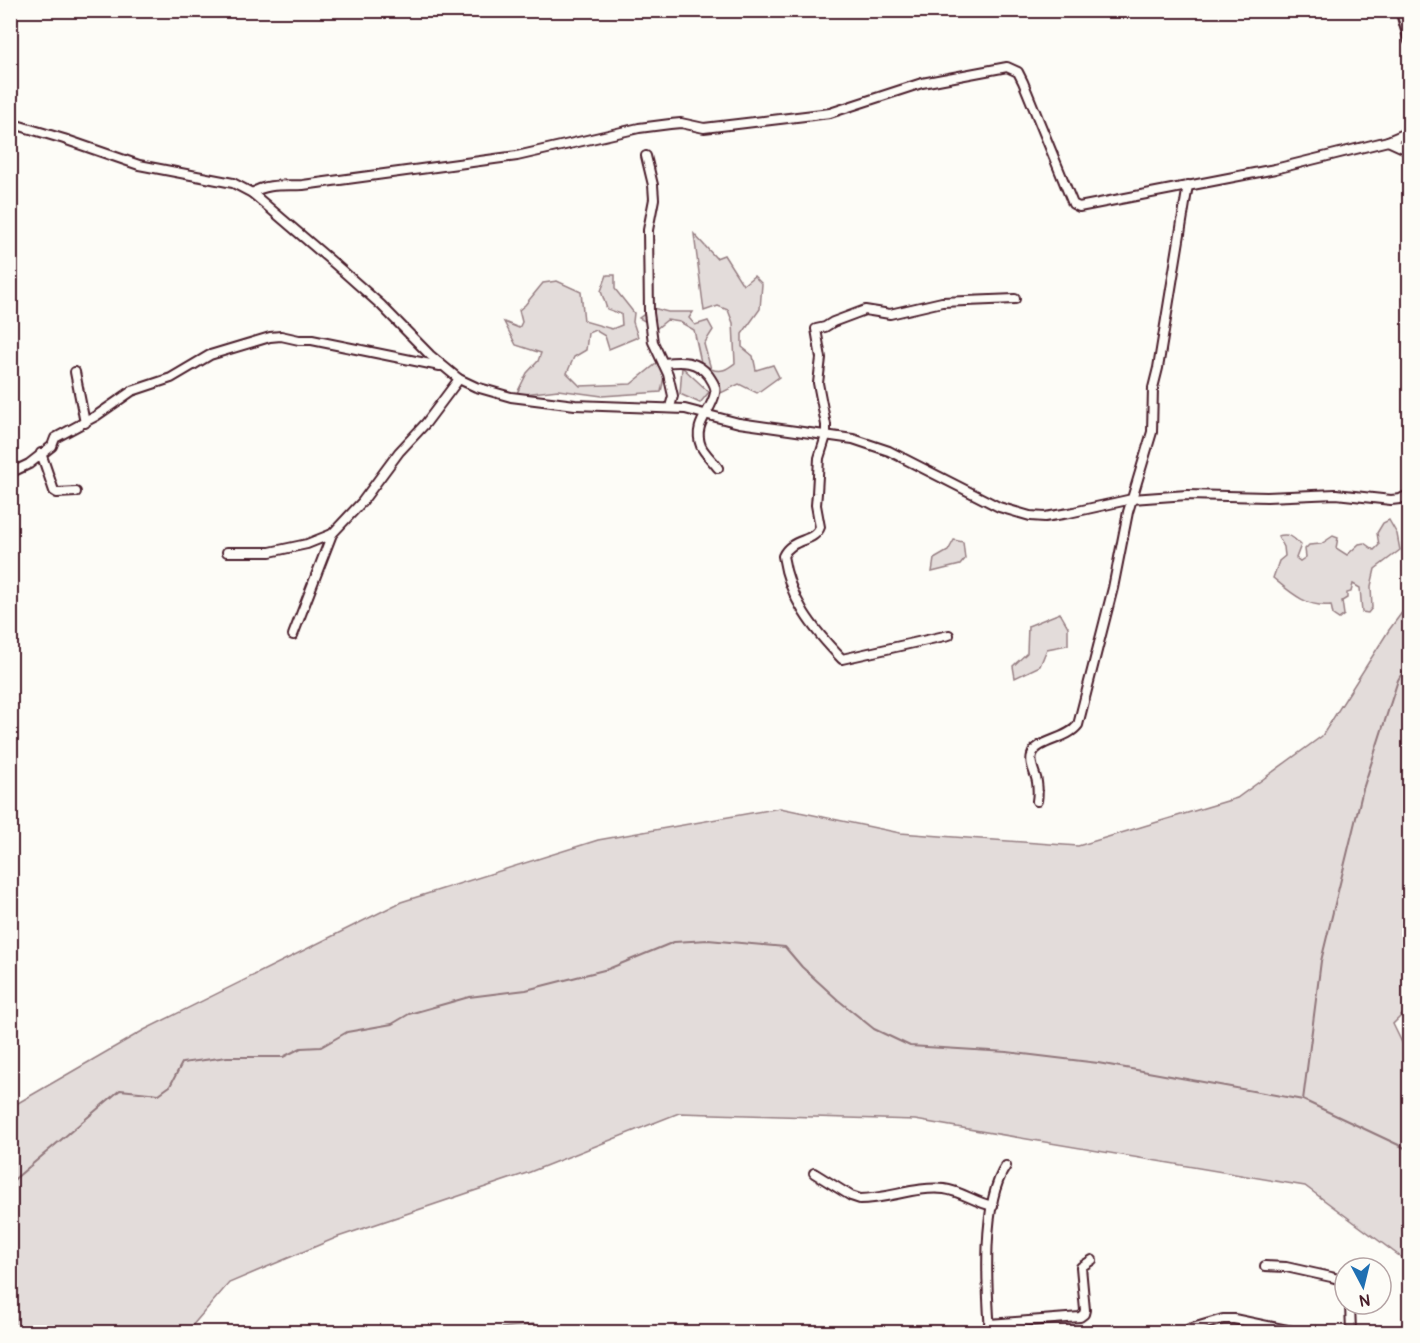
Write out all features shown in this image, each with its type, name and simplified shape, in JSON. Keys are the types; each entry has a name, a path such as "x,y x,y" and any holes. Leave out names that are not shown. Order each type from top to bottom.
{"main road":[{"path":"1401,10 1410,41"}],"street":[{"path":"252,194 260,188 271,186 303,185 518,156 639,128 681,123 704,128 830,113 922,83 1007,67 1018,72 1073,204 1079,207 1275,169 1388,141 1402,135 1410,126"},
{"path":"10,123 139,165 233,183 252,194 351,278 459,379 476,387 511,397 574,405 670,408 705,413 739,423 853,439 889,451 920,465 939,478 1008,511 1030,516 1045,517 1132,499 1187,495 1267,497 1336,494 1391,500 1410,494"},
{"path":"1388,141 1410,151"},
{"path":"646,156 654,199 648,230 649,313 653,342 663,363 673,396 670,408"},
{"path":"1037,801 1038,783 1031,761 1032,756 1037,748 1069,735 1078,725 1113,588 1124,527 1152,432 1153,388 1188,185"},
{"path":"950,635 842,659 821,638 798,606 783,556 797,542 811,538 820,527 816,505 819,458 826,436 826,425 818,383 821,352 816,339 816,329 865,310 890,314 942,302 1015,299"},
{"path":"10,473 29,464 51,446 55,438 85,423 132,391 171,378 210,355 270,337 312,340 445,367"},
{"path":"663,363 683,361 697,364 714,383 716,393 700,424 701,445 718,468"},
{"path":"75,372 85,423"},
{"path":"292,635 332,534 362,502 399,452 426,423 459,379"},
{"path":"41,453 54,491 57,493 76,492"},
{"path":"227,552 270,552 307,544 332,534"},
{"path":"1006,1166 995,1190 988,1238 989,1328 1080,1317 1085,1310 1081,1267 1092,1260"},
{"path":"814,1173 860,1199 923,1190 944,1190 953,1191 976,1202 993,1206"},
{"path":"1265,1266 1286,1267 1333,1278"},
{"path":"1350,1316 1351,1332"},
{"path":"1189,1329 1234,1319 1297,1332"}],"shaded area":[{"path":"694,234 716,258 724,255 743,285 754,276 762,284 760,309 742,334 742,347 753,356 756,370 773,365 779,377 757,393 739,384 721,393 719,383 702,367 694,330 680,322 667,320 657,328 639,318 653,308 668,312 693,312 689,318 695,325 708,321 713,330 704,344 711,369 724,370 735,363 733,323 728,310 718,306 704,311"},
{"path":"607,275 615,275 615,289 634,313 633,322 638,337 609,349 605,336 595,330 588,333 586,350 574,357 567,373 580,386 631,384 661,360 664,377 661,392 602,396 558,390 516,395 527,373 538,361 541,353 516,345 504,322 519,328 522,322 519,310 543,283 557,281 581,292 584,321 612,329 622,325 621,314 607,309 601,291"},
{"path":"682,367 709,392 700,403 680,394"},
{"path":"1389,520 1397,534 1400,550 1375,569 1371,586 1372,608 1368,613 1362,612 1360,588 1353,584 1351,592 1347,593 1347,598 1342,601 1344,615 1339,619 1333,615 1331,605 1314,604 1307,601 1273,578 1279,561 1285,556 1284,547 1278,536 1291,536 1301,545 1296,558 1300,561 1306,557 1305,549 1309,545 1321,544 1333,536 1338,538 1336,548 1347,555 1359,544 1364,543 1374,550 1379,545 1377,533 1383,523"},
{"path":"954,540 963,542 965,559 960,565 932,572 934,559 948,551"},
{"path":"1409,603 1410,1007 1393,1024 1409,1057 1409,1263 1305,1186 915,1120 679,1113 530,1172 338,1237 229,1283 191,1327 174,1332 11,1332 11,1107 144,1030 401,902 598,840 780,808 900,833 1078,846 1237,798 1322,736 1389,630"},
{"path":"1060,613 1068,627 1068,645 1047,649 1040,666 1015,678 1013,666 1027,653 1028,626"},
{"path":"534,1324 535,1332 465,1332"}],"waterway":[{"path":"1303,1100 1321,961 1363,789 1398,680 1410,660"},
{"path":"10,1183 120,1090 159,1094 170,1086 182,1063 227,1057 283,1057 301,1048 321,1047 347,1032 392,1024 409,1014 469,997 526,990 608,969 674,942 708,940 785,947 802,967 874,1029 910,1046 1007,1052 1098,1063 1303,1100 1405,1148 1410,1154"}]}
